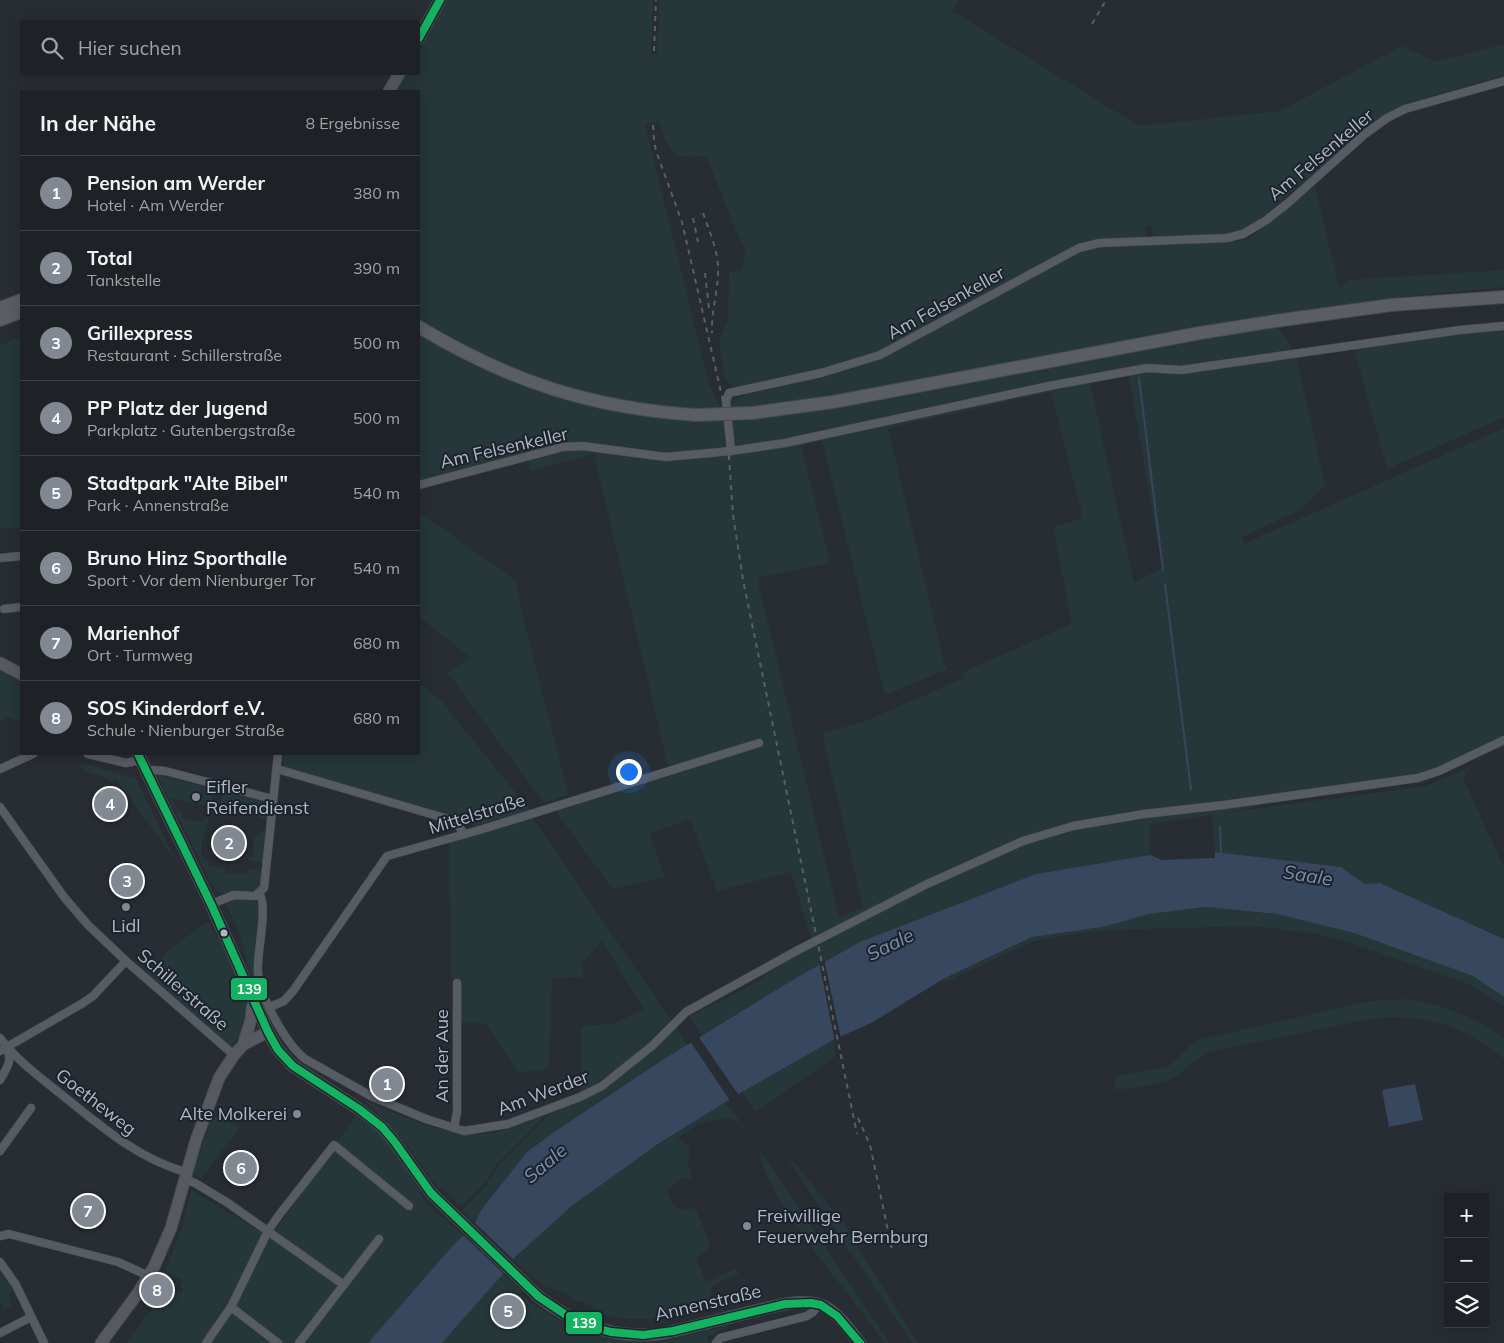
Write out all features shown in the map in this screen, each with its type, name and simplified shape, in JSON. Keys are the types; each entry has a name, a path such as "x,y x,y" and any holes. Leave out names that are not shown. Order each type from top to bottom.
{"main road":[{"path":"420,36 440,0"},
{"path":"390,90 398,75"},
{"path":"420,328 490,366 565,394 620,407 696,415 752,413 833,402 1200,333 1391,305 1504,297"},
{"path":"0,308 20,300"},
{"path":"0,320 20,312"},
{"path":"0,663 20,673"},
{"path":"101,1343 149,1276 171,1228 185,1176 219,1078 234,1055 244,1044 268,1032 211,904 140,757"},
{"path":"244,1044 246,1032 251,1023 251,1007 254,1002"},
{"name":"Annenstraße","path":"268,1032 278,1050 293,1066 359,1109 382,1127 431,1193 528,1286 547,1303 578,1321 606,1330 643,1335 673,1331 797,1302 806,1301 818,1304"},
{"path":"818,1304 833,1312 860,1343"}],"street":[{"name":"Am Felsenkeller","path":"420,485 550,449 573,446 666,457 731,452 726,401 729,393 822,374 880,355 1079,248 1099,243 1219,238 1243,234 1254,229 1288,203 1366,134 1387,118 1405,109 1504,81"},
{"path":"731,452 1049,386 1147,368 1181,370 1460,330 1504,326"},
{"path":"0,558 20,556"},
{"path":"4,609 20,607"},
{"name":"Am Werder","path":"259,894 263,904 257,964 258,980 285,1036 296,1051 305,1059 371,1096 411,1114 464,1131 479,1130 526,1119 580,1098 602,1086 652,1046 686,1012 926,885 1023,841 1073,826 1144,814 1418,778 1439,771 1504,740"},
{"name":"Mittelstraße","path":"270,1007 284,1001 293,991 387,856 464,834 759,742"},
{"path":"0,769 31,755"},
{"path":"93,755 126,762 140,757"},
{"path":"211,904 234,895 250,896 259,894 265,885 278,755"},
{"path":"277,769 448,819 458,825 464,834"},
{"path":"147,772 153,770 165,771 274,799"},
{"name":"Schillerstraße","path":"0,807 73,909 126,961 234,1055"},
{"path":"0,1080 10,1062 10,1055 3,1049 88,1000 126,961"},
{"name":"An der Aue","path":"454,1128 458,1112 457,983"},
{"name":"Goetheweg","path":"0,1038 3,1049 119,1140 152,1160 185,1176 268,1231 344,1285"},
{"path":"0,1151 31,1108"},
{"path":"206,1343 231,1307 268,1231 334,1145 409,1206"},
{"path":"0,1236 10,1234 118,1262 149,1276"},
{"path":"299,1343 379,1239"},
{"path":"0,1262 16,1285 44,1343"},
{"name":"Annenstraße","path":"718,1341 807,1316 813,1312 818,1304"},
{"path":"231,1307 278,1343"},
{"path":"0,1332 31,1317"}],"shaded area":[{"path":"447,0 653,0 651,54 657,54 659,0 959,0 952,11 1139,126 1280,111 1402,46 1436,62 1504,44 1504,75 1409,103 1387,114 1242,233 1157,239 1153,237 1152,225 1146,226 1147,235 1144,240 1086,241 1074,245 1049,261 900,342 875,353 790,378 734,387 725,378 719,341 728,319 729,272 741,270 746,254 706,156 678,155 669,147 658,121 645,124 708,381 719,406 751,393 790,384 887,356 892,351 1072,254 1093,247 1247,240 1315,186 1339,288 1349,280 1504,270 1504,287 1397,297 1271,315 1296,356 1325,484 1300,510 1242,537 1244,544 1504,428 1504,747 1435,771 1224,813 1426,786 1470,767 1464,780 1504,868 1504,939 1380,883 1365,884 1341,867 1215,852 1212,815 1150,824 1150,855 1036,874 735,1016 702,1036 689,1016 736,994 760,980 766,972 813,945 791,872 717,891 690,819 649,834 665,877 613,889 554,809 756,741 668,766 594,454 530,471 526,452 420,482 420,90 398,90 405,75 420,75 420,49","holes":["1129,376 1162,568 1134,583 1090,383","1051,392 1083,518 1053,527 1072,624 963,672 964,678 863,722 822,733 863,907 839,918 757,578 830,563 801,445 822,441 885,695 948,669 944,662 888,428"]},
{"path":"1504,329 1504,417 1387,469 1354,348 1455,333"},
{"path":"20,337 20,528 0,528 0,345"},
{"path":"420,513 515,580 568,794 544,803 448,673 471,657 420,618"},
{"path":"0,670 20,680 20,723 8,717 0,721"},
{"path":"420,684 441,701 530,810 475,826 441,813 283,767 284,755 420,755"},
{"path":"85,764 136,779 176,861 116,779 111,782 87,771 80,765"},
{"path":"157,775 214,789 210,807 171,798 179,811 182,812 182,818 203,823 205,817 210,819 203,835 201,848 202,854 208,861 209,866 225,868 225,874 247,874 248,869 262,871 259,887 255,890 233,891 222,894 214,888"},
{"path":"225,792 262,801 269,810 267,819 243,814 241,811 226,809 225,815 221,811 220,805 222,793"},
{"path":"532,817 672,1022 629,1060 581,1092 581,1026 612,1024 644,1009 602,941 581,964 583,977 552,978 549,1069 518,1073 487,1024 461,1022 460,981 451,978 449,843"},
{"path":"265,828 264,860 261,862 249,861 247,857 253,857 254,839"},
{"path":"234,898 253,900 259,906 254,969 255,983 248,967 241,937 226,904"},
{"path":"1205,907 1277,914 1354,933 1473,976 1504,997 1504,1006 1469,984 1339,939 1313,933 1252,926 1110,930 1033,941 945,982 944,979 1032,937 1103,927 1149,914"},
{"path":"208,922 241,981 249,1004 246,1024 230,1048 143,974 179,942"},
{"path":"1405,999 1457,1012 1493,1030 1504,1038 1504,1059 1474,1038 1444,1024 1411,1018 1374,1018 1212,1051 1202,1056 1176,1076 1163,1082 1116,1090 1114,1079 1120,1075 1168,1067 1191,1045 1202,1039 1370,1001"},
{"path":"676,1027 688,1046 609,1095 527,1152 481,1210 475,1223 462,1210 486,1186 499,1165 547,1115 584,1097 616,1078 646,1055"},
{"path":"833,1040 836,1056 755,1112 732,1076"},
{"path":"366,1101 422,1124 466,1134 504,1130 542,1116 541,1120 494,1167 481,1187 463,1204 460,1204 459,1207 456,1204 457,1202 440,1187 441,1191 395,1131"},
{"path":"726,1102 746,1130 736,1120 727,1118 699,1123 677,1139 690,1146 688,1164 692,1178 682,1178 667,1191 673,1206 683,1210 695,1208 711,1245 696,1259 706,1282 736,1268 739,1274 713,1285 707,1304 652,1319 625,1319 599,1314 591,1305 544,1286 513,1259 570,1208 608,1179 646,1152"},
{"path":"213,1115 240,1127 200,1179 193,1173"},
{"path":"356,1115 389,1143 425,1201 464,1236 449,1250 368,1343 126,1343 165,1291 177,1294 178,1292 182,1293 183,1289 180,1287 183,1280 165,1273 182,1227 191,1190 269,1237"},
{"path":"758,1147 890,1343 885,1343 786,1212 762,1163"},
{"path":"789,1161 793,1161 843,1223 918,1343 912,1343"},
{"path":"0,1270 7,1276 14,1290 8,1295 12,1305 4,1310 2,1303 0,1304"},
{"path":"503,1274 523,1292 521,1294 536,1306 567,1324 587,1332 617,1340 659,1343 442,1343"},
{"path":"734,1323 707,1337 709,1343 659,1343"}],"water":[{"name":"Saale","path":"1215,852 1341,867 1365,884 1380,883 1504,939 1504,997 1473,976 1354,933 1277,914 1205,907 1149,914 1103,927 1032,937 943,979 873,1022 833,1040 742,1092 658,1144 573,1205 513,1259 503,1274 442,1343 368,1343 475,1223 481,1210 527,1152 664,1059 796,978 860,942 1036,874 1150,855 1162,860 1215,858"},
{"path":"1415,1084 1423,1120 1389,1127 1382,1090"}],"pier":[{"path":"824,959 841,1039 835,1042 819,962"},
{"path":"698,1036 740,1097 731,1102 690,1041"},
{"path":"473,1221 515,1261 505,1275 462,1234"}],"waterway":[{"path":"1139,378 1163,570"},
{"path":"1165,584 1191,790"},
{"path":"1220,827 1221,854"}],"railway":[{"path":"654,51 656,0"},
{"path":"1092,24 1106,0"},
{"path":"653,125 656,151 682,222 726,414 733,515 743,580 857,1134"},
{"path":"703,213 714,246 718,266 712,333"},
{"path":"693,218 698,242"},
{"path":"705,273 709,308"},
{"path":"858,1118 870,1145 892,1250"}],"transit line":[{"name":"139","path":"420,36 440,0"},
{"name":"139","path":"138,755 211,904 268,1032 278,1050 293,1066 359,1109 382,1127 431,1193 539,1297 566,1315 596,1328 611,1332 643,1335 673,1331 785,1304 811,1303 821,1305 837,1316 860,1343"}],"place":[{"name":"Eifler Reifendienst","path":"196,797"},
{"name":"PP Platz der Jugend","path":"110,804"},
{"name":"Total","path":"229,843"},
{"name":"Grillexpress","path":"127,881"},
{"name":"Lidl","path":"126,907"},
{"name":"Pension am Werder","path":"387,1084"},
{"name":"Alte Molkerei","path":"297,1114"},
{"name":"Bruno Hinz Sporthalle","path":"241,1168"},
{"name":"Marienhof","path":"88,1211"},
{"name":"Freiwillige Feuerwehr Bernburg","path":"747,1226"},
{"name":"SOS Kinderdorf e.V.","path":"157,1290"},
{"name":"Stadtpark \"Alte Bibel\"","path":"508,1311"}]}
